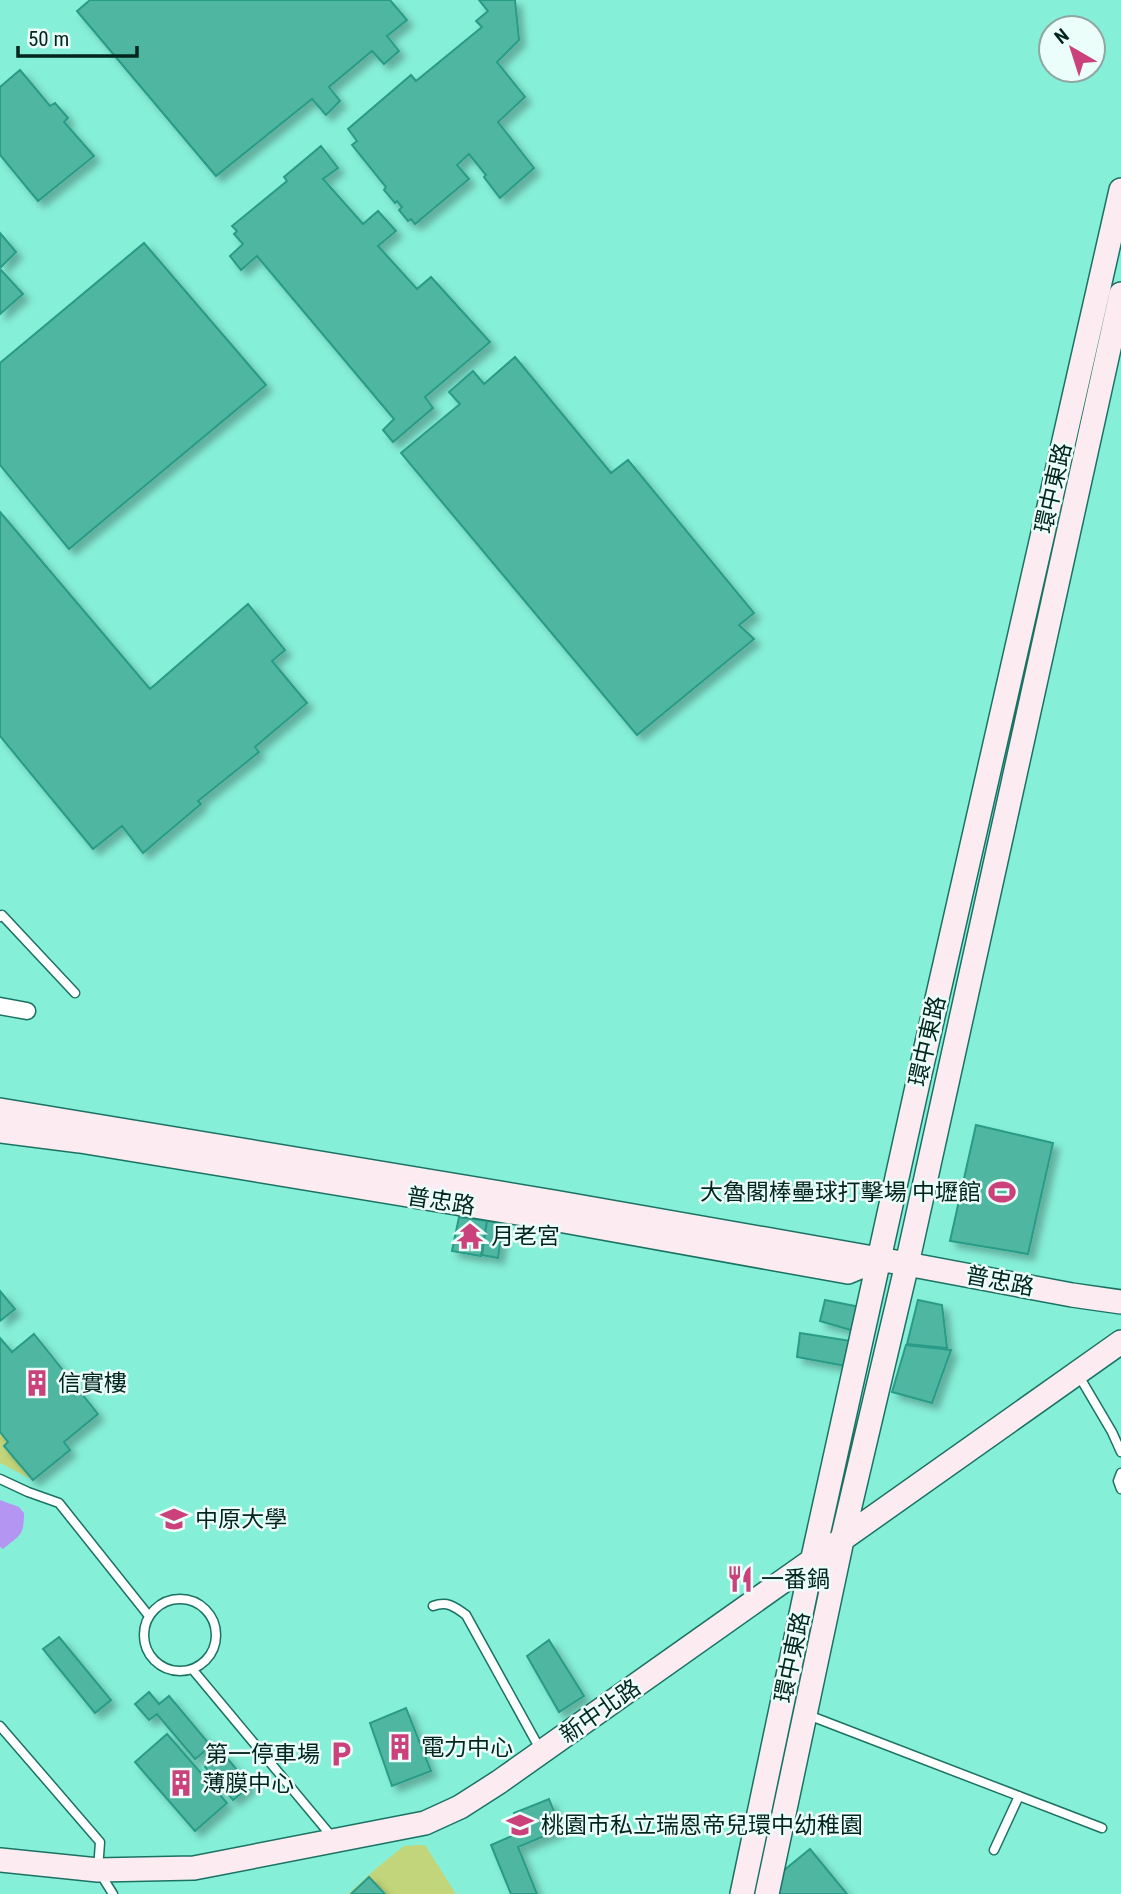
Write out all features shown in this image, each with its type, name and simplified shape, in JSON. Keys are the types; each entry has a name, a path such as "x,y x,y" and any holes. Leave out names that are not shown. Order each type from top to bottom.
{"street":[{"name":"環中東路","path":"742,1894 922,1065 1121,190"},
{"name":"環中東路","path":"766,1894 842,1540 907,1264 1121,294"},
{"path":"0,1006 27,1011"},
{"name":"普忠路","path":"0,1110 541,1199 1121,1302"},
{"name":"普忠路","path":"0,1130 536,1216 848,1272 879,1259"},
{"name":"新中北路","path":"0,1860 98,1870 194,1868 425,1823 460,1807 813,1562 1121,1342"}],"lane":[{"path":"0,917 2,915 75,993"},
{"path":"1077,1373 1121,1452"},
{"path":"1121,1473 1118,1481 1121,1489"},
{"path":"0,1479 59,1503 149,1616"},
{"path":"175,1599 188,1599 199,1604 214,1621 216,1633 211,1655 203,1664 192,1670 180,1672 157,1665 144,1644 143,1632 149,1616 163,1602 175,1599"},
{"path":"433,1606 443,1603 466,1615 542,1751"},
{"path":"192,1670 335,1841"},
{"path":"805,1714 1102,1828"},
{"path":"0,1726 100,1842 98,1870 113,1894"},
{"path":"994,1850 1019,1796"}],"green space":[{"path":"0,1432 8,1442 4,1446 33,1480 0,1463"},
{"path":"425,1845 456,1894 348,1894 404,1846"}],"shaded area":[{"path":"0,1500 19,1507 24,1513 20,1534 3,1549 0,1547"}],"building":[{"path":"90,0 390,0 407,20 387,36 399,51 384,64 372,51 329,87 340,101 326,115 312,99 216,176 77,11"},
{"path":"479,0 515,0 519,40 497,62 525,97 498,122 534,168 500,198 469,154 457,165 469,179 415,224 411,219 408,221 399,210 402,207 384,190 386,187 352,145 357,141 348,129 411,75 416,81 482,27 476,21 488,11"},
{"path":"20,70 50,106 55,103 68,118 64,122 94,156 38,201 0,155 0,87"},
{"path":"321,146 338,168 323,179 363,224 378,211 396,231 378,246 417,289 431,277 490,342 425,397 433,408 393,442 383,430 394,419 257,256 241,270 230,256 243,244 234,234 237,231 232,226 287,181 284,177"},
{"path":"0,233 16,252 0,268"},
{"path":"144,243 266,385 69,549 0,465 0,363"},
{"path":"0,269 23,294 0,314"},
{"path":"515,357 611,473 628,460 754,613 739,625 754,639 637,735 401,453 460,404 449,392 473,371 484,384"},
{"path":"0,512 150,689 248,604 285,650 272,661 307,703 255,747 259,752 198,801 201,804 143,853 122,826 93,849 0,736"},
{"name":"大魯閣棒壘球打擊場 中壢館","path":"976,1125 1053,1143 1028,1254 950,1241"},
{"name":"月老宮","path":"459,1217 487,1221 481,1256 452,1251"},
{"path":"487,1221 503,1223 498,1258 482,1255"},
{"path":"0,1291 15,1309 0,1321"},
{"path":"825,1300 860,1307 854,1331 820,1321"},
{"path":"918,1300 942,1305 947,1348 907,1344"},
{"path":"800,1333 851,1341 846,1366 797,1357"},
{"name":"信實樓","path":"34,1334 98,1414 64,1442 70,1450 33,1480 4,1446 8,1442 0,1432 0,1338 12,1352"},
{"path":"906,1345 951,1350 932,1403 892,1392"},
{"path":"59,1637 111,1700 95,1713 43,1649"},
{"path":"549,1640 584,1696 559,1712 527,1656"},
{"name":"薄膜中心","path":"149,1692 159,1704 169,1696 211,1746 195,1759 157,1714 149,1720 135,1704"},
{"name":"電力中心","path":"406,1708 431,1771 392,1786 370,1723"},
{"name":"薄膜中心","path":"167,1734 227,1803 195,1831 135,1762"},
{"name":"薄膜中心","path":"223,1753 250,1786 233,1800 205,1767"},
{"path":"549,1799 561,1829 518,1847 537,1894 511,1894 491,1845 521,1832 514,1813"},
{"path":"810,1849 847,1894 778,1894 783,1871"},
{"path":"369,1877 385,1894 351,1894"}],"place":[{"name":"大魯閣棒壘球打擊場 中壢館","path":"1002,1192"},
{"name":"月老宮","path":"470,1236"},
{"name":"信實樓","path":"37,1383"},
{"name":"中原大學","path":"174,1519"},
{"name":"一番鍋","path":"740,1579"},
{"name":"電力中心","path":"400,1747"},
{"name":"第一停車場","path":"341,1754"},
{"name":"薄膜中心","path":"181,1783"},
{"name":"桃園市私立瑞恩帝兒環中幼稚園","path":"520,1825"}]}
